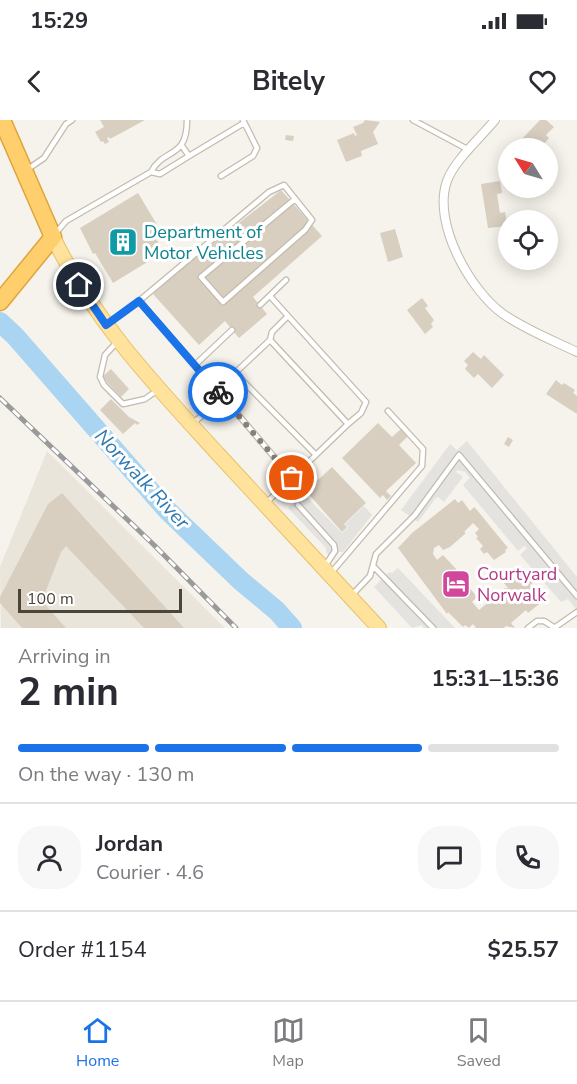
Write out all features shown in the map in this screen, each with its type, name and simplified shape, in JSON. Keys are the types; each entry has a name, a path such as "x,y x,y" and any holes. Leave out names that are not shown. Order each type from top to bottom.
{"highway":[{"path":"0,302 53,237 2,120"}],"main road":[{"path":"53,237 66,265 118,341 191,425 379,628"}],"street":[{"path":"495,120 447,180 444,194 446,226 452,247 488,302 523,327 577,352"}],"lane":[{"path":"24,172 44,158 66,124 72,120"},
{"path":"53,237 66,221 151,172 155,165 182,146 187,132 187,120"},
{"path":"413,120 469,150"},
{"path":"151,172 160,174 243,122 257,148 256,152 254,156 221,176"},
{"path":"182,146 189,156"},
{"path":"106,325 139,301 268,192 284,185 312,220 305,230 223,302 201,277 295,199"},
{"path":"260,305 286,280"},
{"path":"265,504 315,454 361,413 366,402 270,296"},
{"path":"139,301 292,478"},
{"path":"288,316 272,333 270,340 235,373 315,454"},
{"path":"195,365 232,330"},
{"path":"270,340 348,424"},
{"path":"118,341 105,355 100,377 104,385 123,404 145,399 159,389"},
{"path":"191,425 224,398"},
{"path":"327,572 422,466 423,448 388,411"},
{"path":"350,597 370,576 376,554 415,515 459,455 577,596"},
{"path":"298,505 334,545 335,551 327,572"},
{"path":"374,567 433,628"},
{"path":"528,628 537,621 544,621 554,628 577,612"}],"shaded area":[{"path":"467,441 577,577 577,610 568,599 561,602 520,555 527,548 524,546 518,551 463,485 470,478 465,472 457,470 456,472 463,477 444,502 438,497 435,499 418,522 401,510 450,444 457,450"},
{"path":"47,451 225,628 1,628 0,567"},
{"path":"303,493 342,533 348,527 345,524 364,506 372,515 343,552 339,552 333,560 326,552 326,548 288,508"},
{"path":"398,568 455,628 423,628 422,625 412,628 374,587 389,572 392,573"}],"building":[{"path":"100,120 145,120 110,139 107,138 109,142 105,144 95,132 104,127"},
{"path":"365,120 380,122 373,132 378,144 361,151 362,156 346,162 337,140 354,133 355,136 357,135 353,127"},
{"path":"540,120 546,120 554,127 546,135 549,138 523,138"},
{"path":"286,135 294,136 293,141 285,140"},
{"path":"498,181 498,227 488,228 481,184"},
{"path":"281,190 322,236 253,297 267,314 239,338 225,321 199,345 153,294 179,270"},
{"name":"Department of Motor Vehicles","path":"138,193 162,233 155,237 164,252 113,283 95,253 93,254 80,228"},
{"path":"395,229 403,257 388,262 380,233"},
{"path":"422,298 428,306 425,308 434,320 431,324 433,327 425,334 407,310"},
{"path":"473,352 481,359 484,355 504,375 492,388 478,374 474,378 465,369 468,365 464,361"},
{"path":"111,369 129,389 121,397 102,377"},
{"path":"556,380 575,390 573,393 577,396 577,414 546,394"},
{"path":"111,399 129,417 140,423 137,425 135,423 123,434 100,410"},
{"path":"378,423 392,437 401,429 408,436 399,445 416,463 386,491 391,496 387,500 383,495 380,498 342,458"},
{"path":"508,437 513,440 509,447 504,444"},
{"path":"332,467 366,503 344,524 347,527 342,532 306,491"},
{"path":"62,493 184,628 144,628 66,546 61,552 42,601 66,628 22,628 0,603 0,597 48,504"},
{"path":"455,499 458,503 462,500 470,511 474,507 508,548 494,560 487,552 484,554 480,549 483,546 475,533 479,529 473,523 464,532 466,533 450,547 443,550 439,545 434,548 433,554 437,560 443,555 457,570 477,597 472,602 479,610 505,588 508,588 503,582 507,579 506,577 521,567 534,582 530,585 532,589 537,585 542,591 537,594 543,601 528,613 526,610 511,623 515,628 506,626 504,628 476,628 473,624 469,628 465,625 463,627 448,612 447,614 398,548 412,533"}],"waterway":[{"name":"Norwalk River","path":"0,322 15,336 167,510 241,581 277,611 292,628"}],"railway":[{"path":"0,398 154,545 236,628"}],"way so far":[{"path":"218,392 292,478"}],"place":[{"name":"Department of Motor Vehicles","path":"123,242"},
{"name":"Courtyard Norwalk","path":"456,584"}],"route":[{"path":"79,285 106,325 139,301 218,392"}]}
